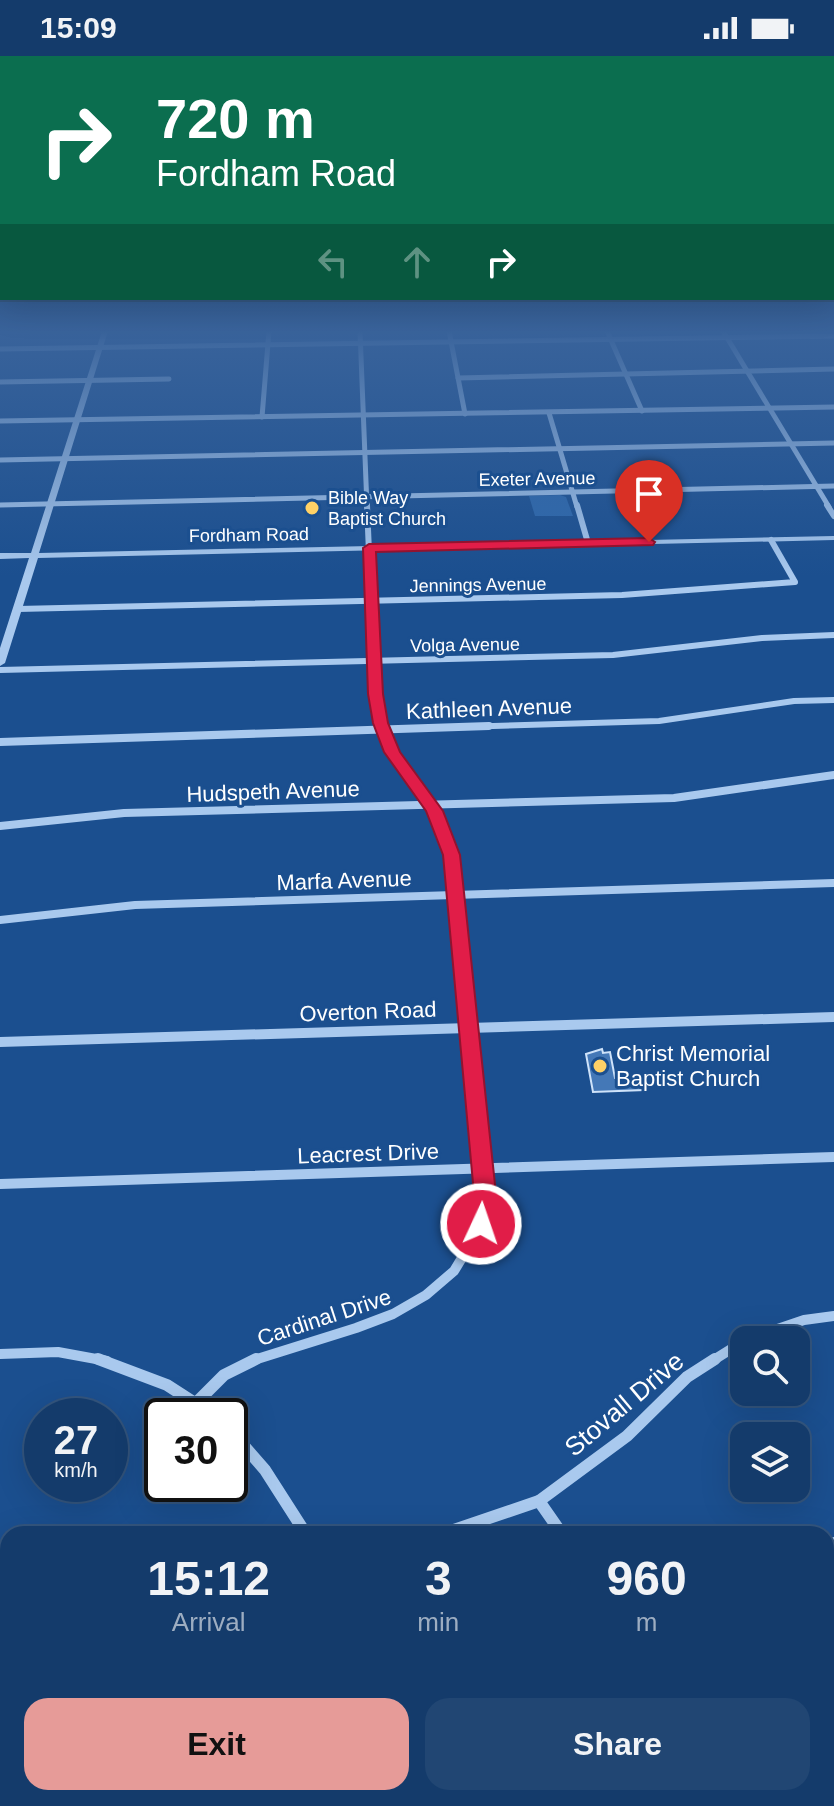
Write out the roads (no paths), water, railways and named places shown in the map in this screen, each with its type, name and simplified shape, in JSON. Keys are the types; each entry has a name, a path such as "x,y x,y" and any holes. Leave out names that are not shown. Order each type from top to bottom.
{"street":[{"path":"0,663 78,413"},
{"path":"262,413 262,417"},
{"name":"Cardinal Drive","path":"201,1398 224,1375 240,1365 402,1312 431,1293 453,1272 481,1224 485,1194 450,847 430,804 400,765 382,729 375,694 364,413"},
{"path":"549,413 588,543"},
{"path":"0,421 564,413"},
{"path":"772,413 834,516"},
{"path":"0,460 834,443"},
{"name":"Exeter Avenue","path":"0,505 834,486"},
{"name":"Fordham Road","path":"0,556 834,538"},
{"name":"Jennings Avenue","path":"18,609 622,595 795,582 771,540"},
{"name":"Volga Avenue","path":"0,670 635,654 762,638 834,635"},
{"name":"Kathleen Avenue","path":"0,742 659,721 794,701 834,700"},
{"name":"Hudspeth Avenue","path":"0,826 124,813 674,798 834,775"},
{"name":"Marfa Avenue","path":"0,920 135,905 834,883"},
{"name":"Overton Road","path":"0,1042 834,1017"},
{"name":"Leacrest Drive","path":"0,1184 834,1157"},
{"name":"Stovall Drive","path":"786,1326 834,1316"},
{"name":"Stovall Drive","path":"466,1526 539,1501 627,1436 687,1377 730,1350"},
{"path":"0,1354 50,1351 116,1363 160,1379 191,1398"},
{"path":"248,1451 265,1470 301,1526"},
{"path":"539,1501 556,1526"}],"place":[{"name":"Bible Way Baptist Church","path":"312,508"},
{"name":"Christ Memorial Baptist Church","path":"600,1066"}]}
